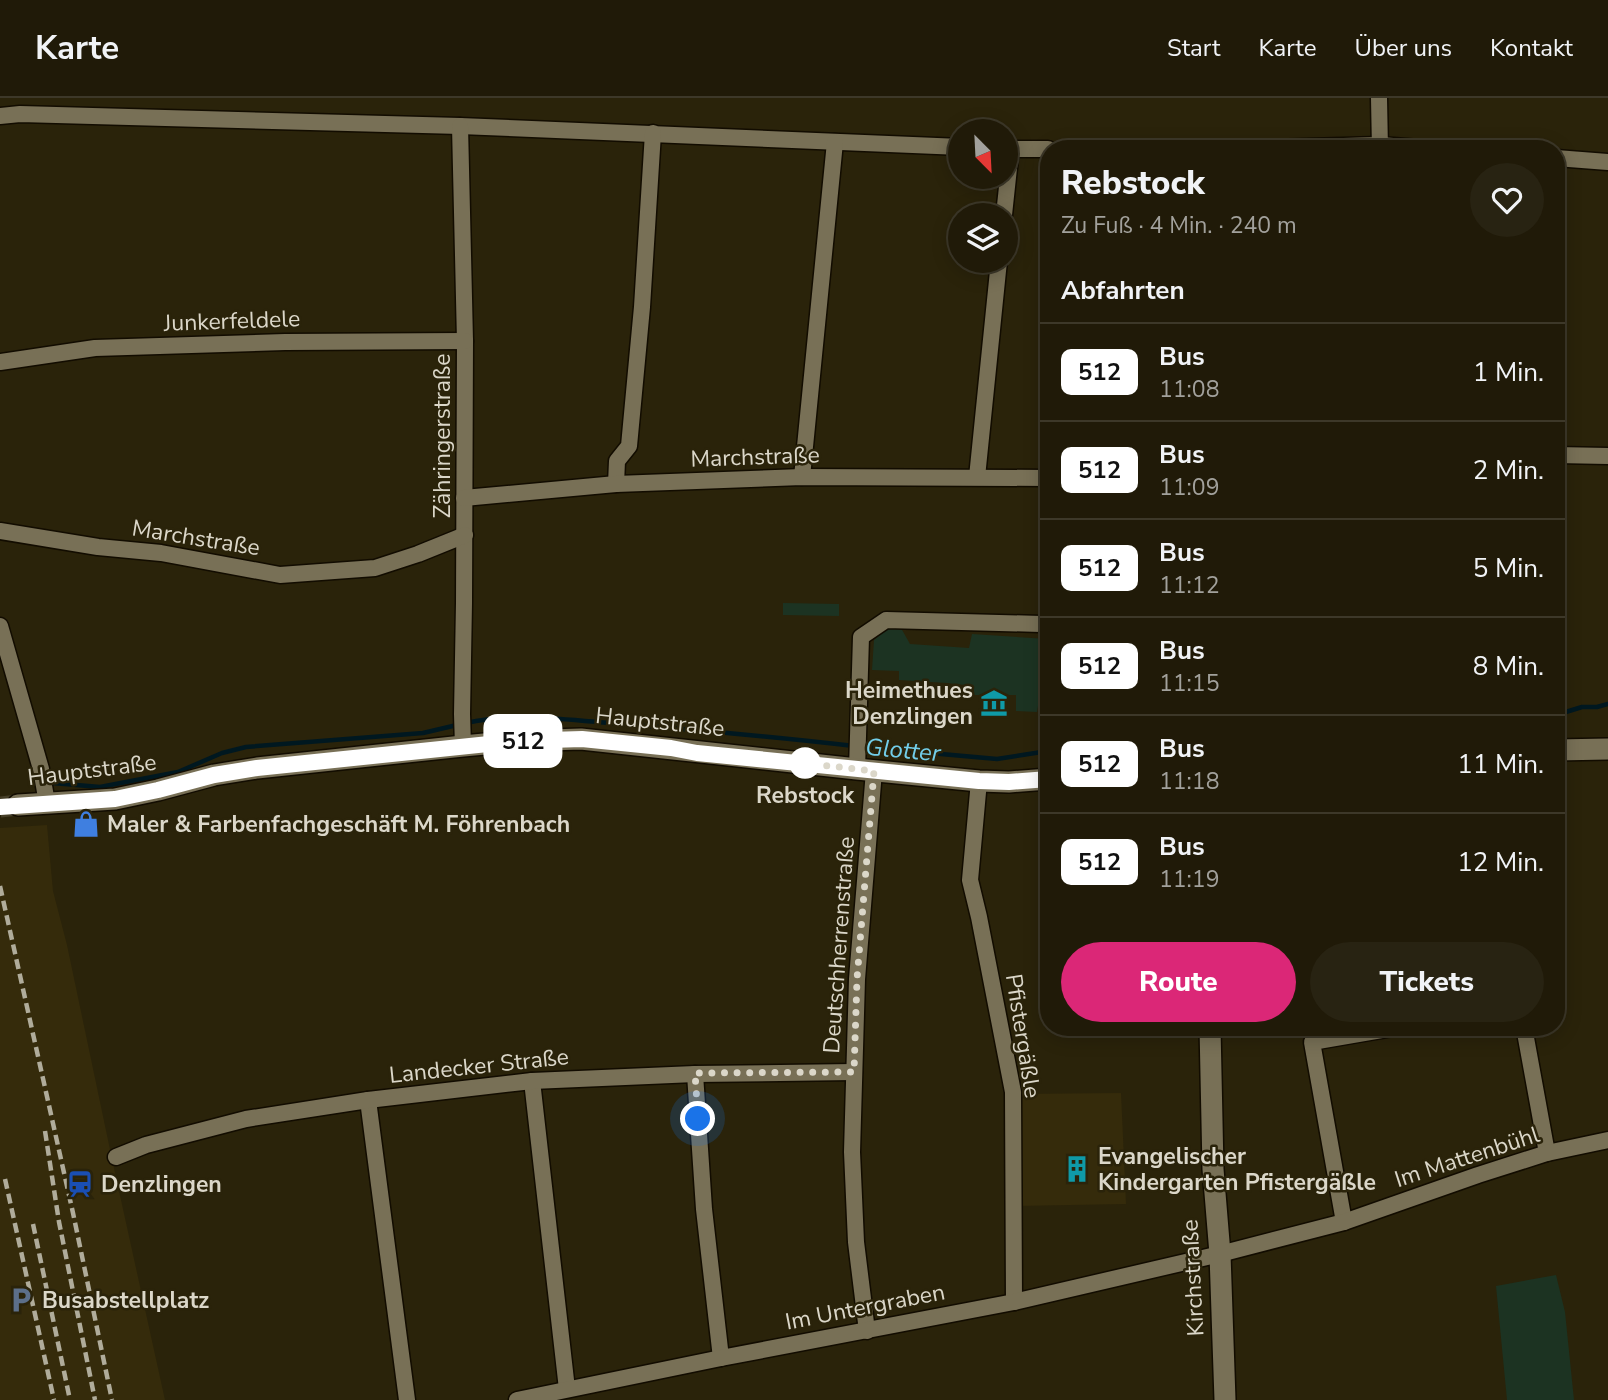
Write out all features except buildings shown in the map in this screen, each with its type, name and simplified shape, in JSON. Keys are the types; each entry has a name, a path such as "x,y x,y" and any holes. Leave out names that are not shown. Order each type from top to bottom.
{"main road":[{"name":"Hauptstraße","path":"18,806 47,798 115,799 135,796 214,775 463,739 582,739 862,758 979,781 1040,780"},
{"path":"1565,750 1608,749"},
{"name":"Kirchstraße","path":"1210,1036 1213,1169 1220,1254 1225,1400"}],"street":[{"path":"1379,98 1380,140"},
{"path":"0,116 20,114 460,126 948,146"},
{"name":"Zähringerstraße","path":"460,126 466,341 463,739"},
{"path":"616,484 617,461 629,446 642,307 653,133"},
{"path":"803,477 835,142"},
{"path":"1018,149 1040,149"},
{"path":"1565,159 1608,162"},
{"path":"977,477 998,273"},
{"name":"Junkerfeldele","path":"0,362 94,348 285,342 466,341"},
{"path":"1565,455 1608,456"},
{"name":"Marchstraße","path":"464,498 616,484 803,477 1040,478"},
{"name":"Marchstraße","path":"0,531 98,547 161,553 280,575 375,568 465,535"},
{"name":"Deutschherrenstraße","path":"867,1331 855,1229 852,1152 862,758 861,637 886,620 1040,624"},
{"path":"0,626 47,798"},
{"name":"Pfistergäßle","path":"979,781 970,880 1013,1092 1014,1302"},
{"path":"1344,1222 1312,1042 1347,1036"},
{"path":"1526,1036 1547,1153"},
{"name":"Landecker Straße","path":"116,1157 146,1145 246,1119 368,1100 532,1082 695,1073 854,1072"},
{"path":"695,1073 704,1209 721,1357"},
{"path":"532,1082 567,1389"},
{"path":"368,1100 407,1400"},
{"name":"Im Mattenbühl","path":"1220,1254 1344,1222 1547,1153 1608,1140"},
{"name":"Im Untergraben","path":"517,1400 721,1357 1014,1302 1220,1254"}],"shaded area":[{"path":"47,825 53,891 165,1400 0,1400 0,828"},
{"path":"1121,1093 1126,1204 1013,1206 1013,1094"}],"green space":[{"path":"783,603 839,604 839,616 783,615"},
{"path":"889,627 901,628 910,644 969,648 972,634 1040,638 1040,695 1037,712 1016,711 1016,695 974,695 974,686 899,680 899,671 872,670 874,640"},
{"path":"1556,1275 1565,1312 1574,1400 1507,1400 1496,1286"}],"waterway":[{"name":"Glotter","path":"1565,712 1608,704"},
{"name":"Glotter","path":"466,723 523,717 562,719 854,746"},
{"name":"Glotter","path":"53,783 100,787 178,772 222,753 246,747 423,733 457,725"},
{"name":"Glotter","path":"863,747 997,759 1040,752"}],"tunnel":[{"path":"0,807 18,805"}],"railway":[{"path":"0,886 112,1400"},
{"path":"45,1131 59,1222 95,1400"},
{"path":"5,1179 54,1400"},
{"path":"33,1224 70,1400"}],"bus line":[{"name":"512","path":"0,807 135,796 214,775 257,768 517,741 582,739 922,776 1009,782 1040,780"}],"place":[{"name":"Heimethues Denzlingen","path":"994,703"},
{"name":"Rebstock","path":"805,763"},
{"name":"Maler & Farbenfachgeschäft M. Föhrenbach","path":"86,824"},
{"name":"Evangelischer Kindergarten Pfistergäßle","path":"1077,1169"},
{"name":"Denzlingen","path":"80,1184"},
{"name":"Busabstellplatz","path":"21,1300"}],"route":[{"path":"698,1119 695,1073 854,1072 857,979 874,771 805,763"}]}
